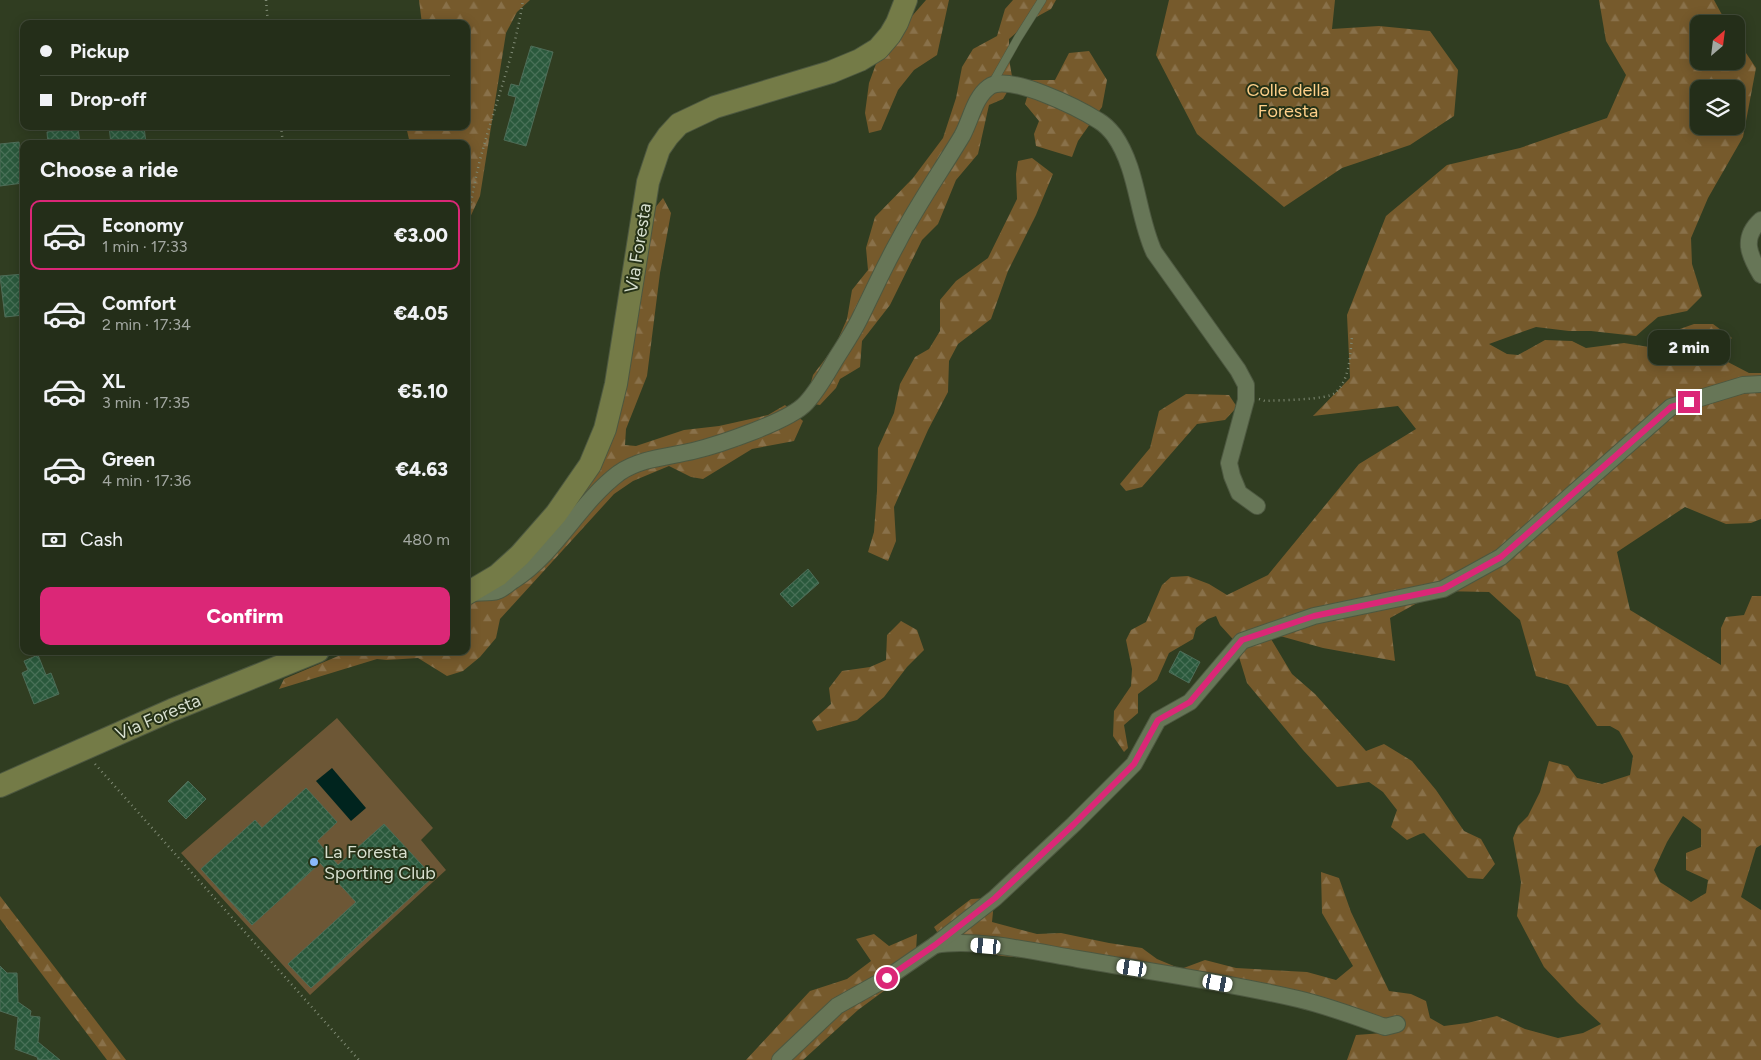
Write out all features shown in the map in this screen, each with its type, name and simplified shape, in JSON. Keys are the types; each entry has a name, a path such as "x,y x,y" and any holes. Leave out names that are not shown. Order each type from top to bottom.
{"main road":[{"name":"Via Foresta","path":"470,592 498,575 520,555 556,514 590,465 605,429 616,384 648,182 659,149 668,136 685,121 715,107 831,72 860,60 878,49 890,35 906,0"},
{"name":"Via Foresta","path":"0,786 172,710 308,655"}],"street":[{"path":"470,593 496,591 518,578 543,557 601,488 620,472 634,464 694,451 740,436 790,416 804,406 819,387 857,323 898,241 964,133 981,94 992,84 1008,82 1032,89 1072,106 1101,122 1113,134 1122,150 1133,182 1148,239 1154,252 1238,370 1246,385 1246,400 1229,463 1239,493 1257,506"},
{"path":"1761,220 1753,229 1748,248 1761,275"},
{"path":"780,1060 837,1006 887,978 935,945 995,898 1074,824 1134,764 1158,720 1190,702 1242,640 1314,616 1443,589 1501,557 1671,407 1743,385 1761,384"},
{"path":"935,945 950,942 1003,947 1150,971 1252,989 1301,1000 1385,1027 1396,1024"}],"lane":[{"path":"992,84 1042,0"}],"path":[{"path":"266,0 268,20"},
{"path":"470,212 480,161 502,90 523,0"},
{"path":"1246,394 1265,401 1324,397 1335,394 1348,368 1352,337"},
{"path":"82,750 359,1060"}],"green space":[{"path":"419,0 530,0 517,12 506,33 480,196 470,217 470,140 409,140 407,130 470,130 470,20 422,20"},
{"path":"926,0 949,0 937,55 914,70 898,90 881,130 869,133 865,113 869,83 880,53"},
{"path":"1013,0 1056,0 1051,9 1031,20 1009,39 1009,59 1013,82 1003,99 989,105 978,154 956,180 938,224 922,240 890,305 862,341 860,367 840,379 836,388 820,405 814,404 807,397 813,375 835,346 847,319 852,290 868,270 866,248 875,217 913,178 943,138 956,98 962,67 973,49 997,36 1005,9"},
{"name":"Colle della Foresta","path":"1169,0 1335,0 1332,29 1379,26 1430,31 1458,70 1454,116 1410,145 1342,168 1284,207 1197,134 1156,55"},
{"path":"1599,0 1714,0 1722,15 1690,15 1690,70 1745,70 1745,52 1756,68 1745,126 1745,80 1690,80 1690,135 1743,135 1708,198 1691,238 1692,264 1702,296 1687,311 1658,317 1636,336 1536,327 1489,344 1507,354 1518,355 1545,340 1572,341 1586,348 1624,343 1649,347 1671,337 1677,330 1694,324 1713,324 1732,338 1720,348 1726,361 1749,373 1761,373 1761,519 1751,523 1726,524 1685,507 1617,552 1630,610 1721,665 1721,628 1726,617 1744,615 1752,596 1761,596 1761,845 1756,848 1741,897 1761,910 1761,1060 1347,1060 1356,1035 1396,1032 1400,1023 1070,961 1002,956 945,945 934,927 971,899 990,898 993,912 992,922 1037,934 1061,933 1142,948 1157,959 1181,969 1205,960 1236,968 1307,972 1336,980 1353,966 1322,913 1321,872 1339,878 1351,912 1389,991 1411,994 1426,1001 1430,1018 1444,1026 1497,1016 1525,1029 1558,1038 1583,1033 1601,1024 1544,967 1517,916 1521,882 1513,838 1518,826 1528,816 1540,792 1549,761 1568,766 1577,778 1602,784 1630,775 1633,756 1619,731 1610,726 1597,726 1568,685 1536,676 1520,620 1489,592 1439,591 1390,618 1395,661 1323,648 1273,634 1271,639 1292,674 1315,694 1366,751 1384,744 1412,761 1436,790 1464,831 1481,839 1495,864 1483,879 1468,878 1424,833 1407,840 1391,827 1397,810 1383,792 1369,782 1337,787 1247,683 1239,657 1240,647 1220,625 1216,616 1208,619 1196,628 1193,639 1169,653 1157,680 1138,694 1138,713 1124,725 1128,748 1124,752 1113,736 1114,711 1131,686 1132,669 1126,640 1131,630 1146,622 1162,585 1171,577 1188,576 1209,584 1227,595 1268,575 1359,464 1416,429 1398,406 1313,416 1350,378 1347,315 1386,216 1447,165 1520,148 1607,118 1626,75 1606,41","holes":["1683,816 1701,829 1701,847 1686,853 1686,870 1708,880 1706,893 1691,902 1660,882 1654,870 1667,842"]},
{"path":"1089,51 1107,80 1102,107 1078,141 1072,157 1036,146 1034,134 1039,121 1025,104 1032,80 1055,80 1069,53"},
{"path":"1032,158 1053,174 1036,215 1008,271 991,319 958,344 949,361 948,392 928,430 894,507 896,541 888,561 868,552 874,532 878,448 894,413 900,384 915,357 929,349 940,331 940,300 956,281 988,258 1017,199 1016,174 1018,161"},
{"path":"663,198 671,213 660,273 647,376 626,429 625,445 636,446 684,430 719,426 768,415 785,405 803,421 794,441 752,449 703,479 691,477 669,466 633,481 614,494 500,619 496,638 480,657 463,671 447,676 418,658 377,659 279,689 284,679 341,655 470,655 470,599 582,499 626,383 654,209"},
{"path":"1186,394 1229,395 1237,407 1225,420 1197,424 1142,487 1126,491 1120,484 1150,448 1159,411"},
{"path":"901,621 917,630 924,650 907,667 884,697 857,720 817,731 812,721 831,704 829,688 842,671 870,667 886,660 887,635"},
{"path":"0,896 126,1060 107,1060 0,919"},
{"path":"874,934 889,946 917,934 915,968 858,1010 803,1060 746,1060 810,991 847,979 871,961 856,939"}],"shaded area":[{"name":"La Foresta Sporting Club","path":"337,718 433,828 421,840 446,870 310,995 181,853"}],"water":[{"path":"332,768 366,808 351,821 316,781"}],"building":[{"path":"531,46 553,52 526,146 504,140 516,97 508,95 511,84 519,86"},
{"path":"78,130 80,140 48,140 47,132"},
{"path":"109,130 144,130 146,140 111,140"},
{"path":"19,142 20,183 0,186 0,144"},
{"path":"20,274 20,315 5,317 0,276"},
{"path":"808,569 819,583 792,607 780,594"},
{"path":"1180,651 1200,662 1189,683 1169,672"},
{"path":"38,655 46,675 51,673 59,694 34,704 22,673 28,670 24,661"},
{"path":"188,781 206,799 186,819 168,801"},
{"path":"306,788 337,822 317,841 338,865 384,824 433,877 311,988 288,964 356,902 320,863 252,925 201,869 255,820 262,828"},
{"path":"0,966 7,973 17,973 18,1002 31,1011 30,1016 40,1017 38,1042 60,1060 38,1060 37,1057 15,1049 18,1017 0,1011"}],"place":[{"name":"La Foresta Sporting Club","path":"314,862"}],"route":[{"path":"887,978 935,945 995,898 1074,824 1134,764 1158,720 1190,702 1242,640 1314,616 1443,589 1501,557 1671,407 1689,402"}]}
